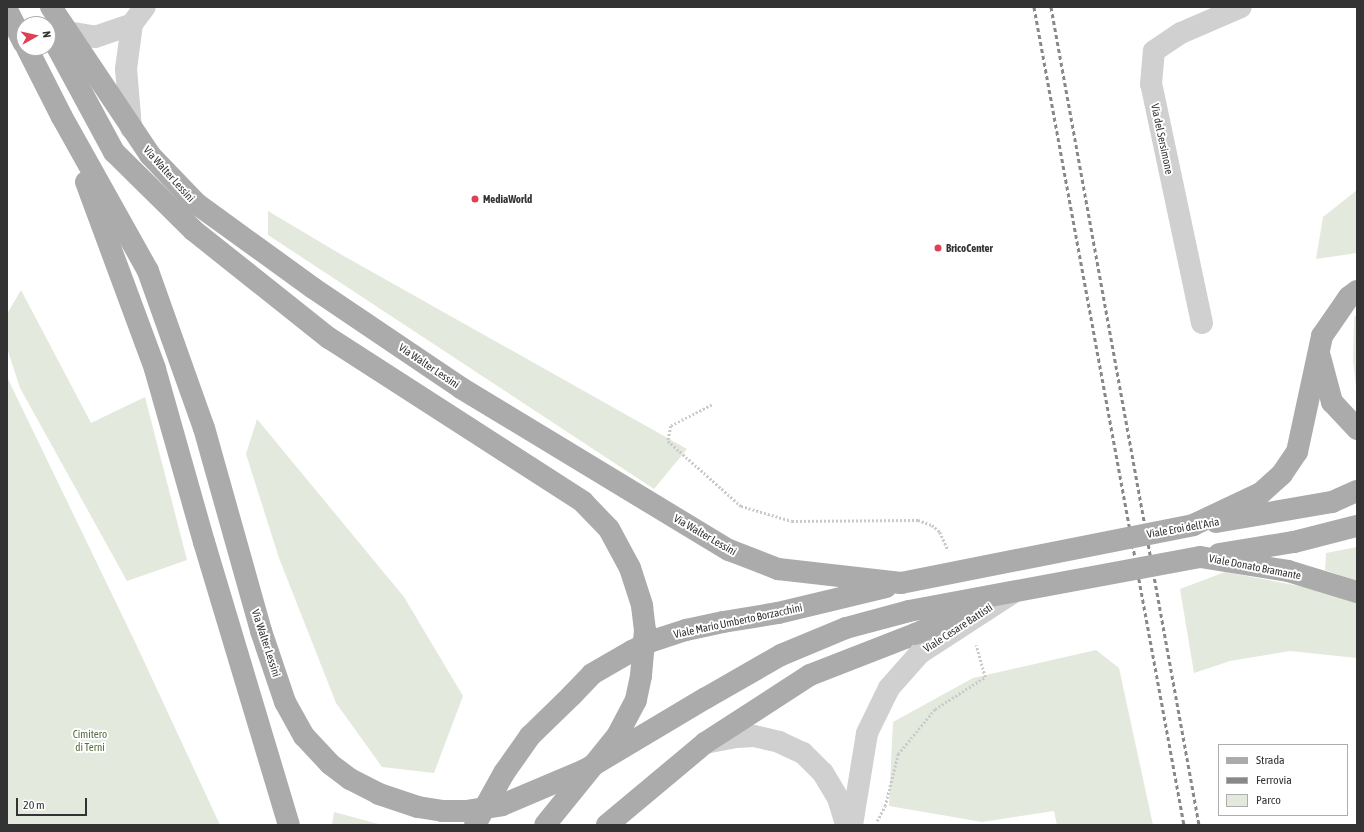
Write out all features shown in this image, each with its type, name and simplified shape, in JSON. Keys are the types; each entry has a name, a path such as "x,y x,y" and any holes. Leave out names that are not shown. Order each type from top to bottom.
{"main road":[{"name":"Via Walter Lessini","path":"51,7 58,31 114,152 193,230 329,338 583,502 608,529 630,568 642,606 645,630 641,676 636,700 617,736 545,825"},
{"path":"7,10 16,27"},
{"name":"Via Walter Lessini","path":"58,31 150,155 197,204 313,288 461,388 729,550 778,569 901,583"},
{"name":"Via Walter Lessini","path":"31,56 62,118 148,271 204,428 261,632 284,702 304,736 330,764 350,779 378,794 418,807 442,811 466,811 502,805 585,770 781,655 846,628 909,610 1014,592"},
{"name":"Via Walter Lessini","path":"62,118 155,369 204,542 289,825"},
{"path":"1193,525 1262,494 1282,474 1297,452 1322,336 1349,298 1357,291"},
{"path":"1319,354 1332,402 1357,429"},
{"name":"Viale Eroi dell'Aria","path":"1008,562 1193,525 1270,514 1332,502 1357,491"},
{"path":"607,825 705,743 810,675 918,643 1014,592 1200,557 1294,542 1357,526"},
{"name":"Viale Donato Bramante","path":"1200,557 1288,571 1357,592"},
{"name":"Viale Mario Umberto Borzacchini","path":"475,825 504,773 530,736 592,674 632,651 652,642 679,633 723,622 778,613 901,583 1008,562"}],"street":[{"path":"131,128 126,69 132,24 145,7"},
{"name":"Via del Sersimone","path":"1202,323 1151,84 1154,51 1181,33 1241,7"},
{"path":"58,31 95,37 132,24"},
{"name":"Viale Cesare Battisti","path":"852,825 867,733 889,688 918,643"},
{"path":"705,743 738,737 754,736 779,742 803,753 823,773 838,798 846,825"}],"green space":[{"path":"1357,190 1357,253 1316,259 1323,217"},
{"path":"268,211 342,255 687,449 654,489 268,235"},
{"path":"21,290 91,423 145,397 187,560 127,581 20,388 7,348 7,314"},
{"path":"1357,315 1357,395 1353,361 1354,317"},
{"name":"Cimitero di Terni","path":"7,377 136,644 220,825 7,825"},
{"path":"257,419 404,597 463,696 434,773 382,767 336,703 279,558 246,454"},
{"path":"1357,547 1357,581 1325,570 1326,553"},
{"path":"1225,572 1326,591 1357,601 1357,658 1290,651 1230,661 1194,673 1180,589"},
{"path":"1096,650 1119,668 1153,825 1057,825 1054,811 982,822 889,806 893,722 973,678"},
{"path":"334,812 382,825 332,825"}],"railway":[{"path":"1034,7 1184,825"},
{"path":"1051,7 1199,825"}],"place":[{"name":"MediaWorld","path":"475,199"},
{"name":"BricoCenter","path":"938,248"}]}
